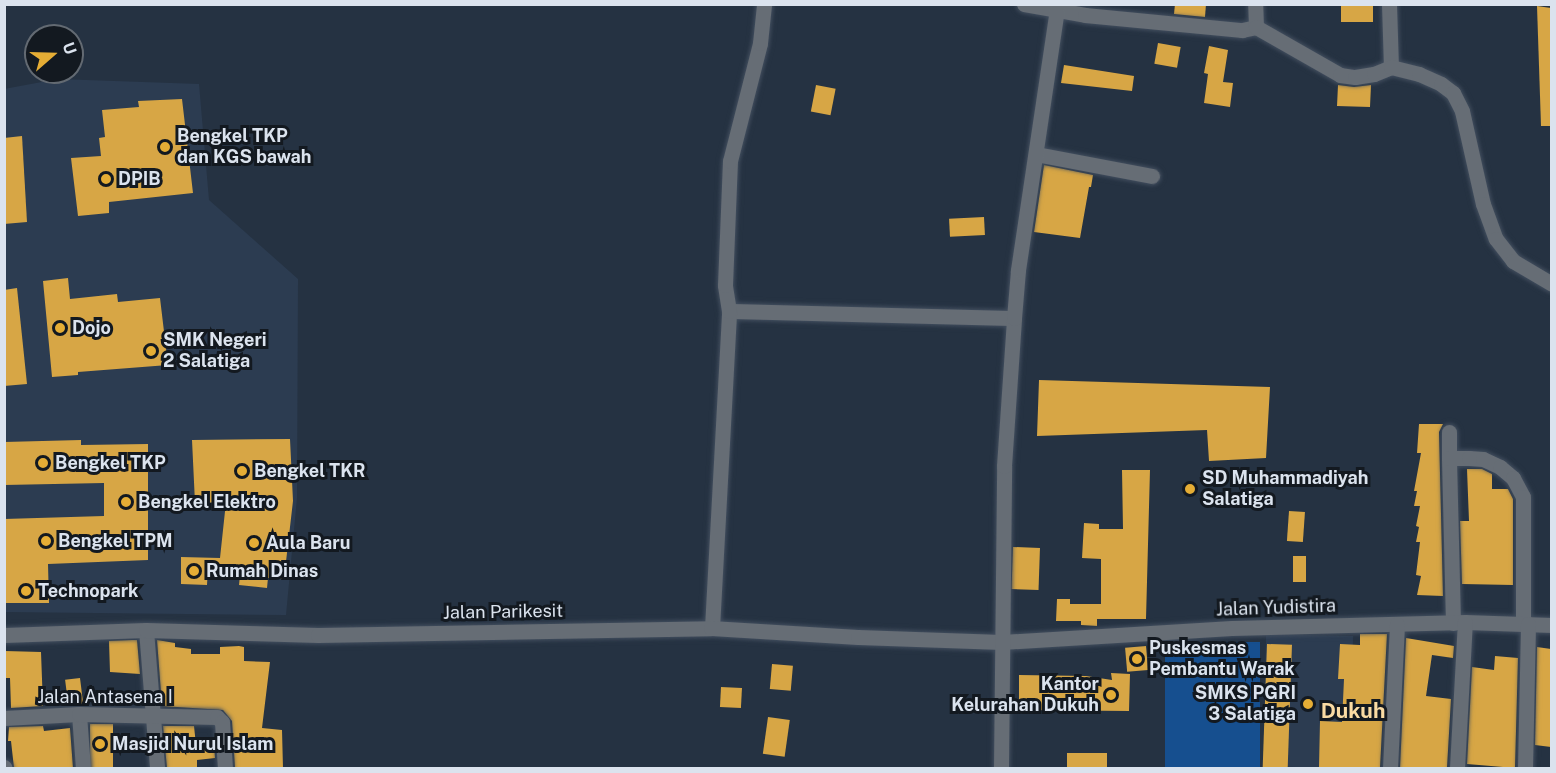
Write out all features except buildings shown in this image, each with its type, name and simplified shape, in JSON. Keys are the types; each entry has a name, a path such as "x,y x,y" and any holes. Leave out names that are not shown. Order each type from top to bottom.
{"street":[{"path":"712,628 729,311 725,285 729,161 760,43 764,4"},
{"path":"1024,4 1057,10 1223,29 1242,30 1256,27 1340,75 1355,77 1374,74 1391,67 1419,74 1441,84 1453,93 1469,134 1483,204 1496,239 1513,261 1551,284"},
{"path":"1255,4 1256,27"},
{"path":"1389,4 1391,67"},
{"path":"1001,768 1004,466 1014,318 1018,270 1057,10"},
{"path":"1036,154 1152,176"},
{"path":"729,311 1014,318"},
{"path":"1449,432 1459,622 1457,768"},
{"path":"1449,459 1483,459 1500,467 1518,486 1524,510 1525,768"},
{"name":"Jalan Yudistira","path":"1002,642 1232,628 1459,622 1551,625"},
{"path":"1390,768 1397,624"},
{"name":"Jalan Parikesit","path":"4,635 146,630 318,635 712,628 858,638 1002,642"},
{"path":"146,630 157,768"},
{"path":"79,714 83,768"},
{"name":"Jalan Antasena I","path":"4,718 79,714 218,717 225,768"}],"shaded area":[{"name":"SMK Negeri 2 Salatiga","path":"84,80 199,84 209,200 298,279 297,498 286,615 5,612 4,89 31,84 84,84"},
{"name":"SMKS PGRI 3 Salatiga","path":"1266,634 1353,636 1351,768 1264,766"},
{"path":"1165,642 1260,642 1260,768 1165,768"}],"place":[{"name":"Bengkel TKP dan KGS bawah","path":"165,147"},
{"name":"DPIB","path":"106,179"},
{"name":"Dojo","path":"60,328"},
{"name":"SMK Negeri 2 Salatiga","path":"151,351"},
{"name":"Bengkel TKP","path":"43,463"},
{"name":"Bengkel TKR","path":"242,471"},
{"name":"SD Muhammadiyah Salatiga","path":"1190,489"},
{"name":"Bengkel Elektro","path":"126,502"},
{"name":"Bengkel TPM","path":"46,541"},
{"name":"Aula Baru","path":"254,543"},
{"name":"Rumah Dinas","path":"194,571"},
{"name":"Technopark","path":"26,591"},
{"name":"Puskesmas Pembantu Warak","path":"1137,659"},
{"name":"Kantor Kelurahan Dukuh","path":"1111,695"},
{"name":"SMKS PGRI 3 Salatiga","path":"1308,704"},
{"name":"Masjid Nurul Islam","path":"100,744"}],"district":[{"name":"Dukuh","path":"1353,711"}]}
